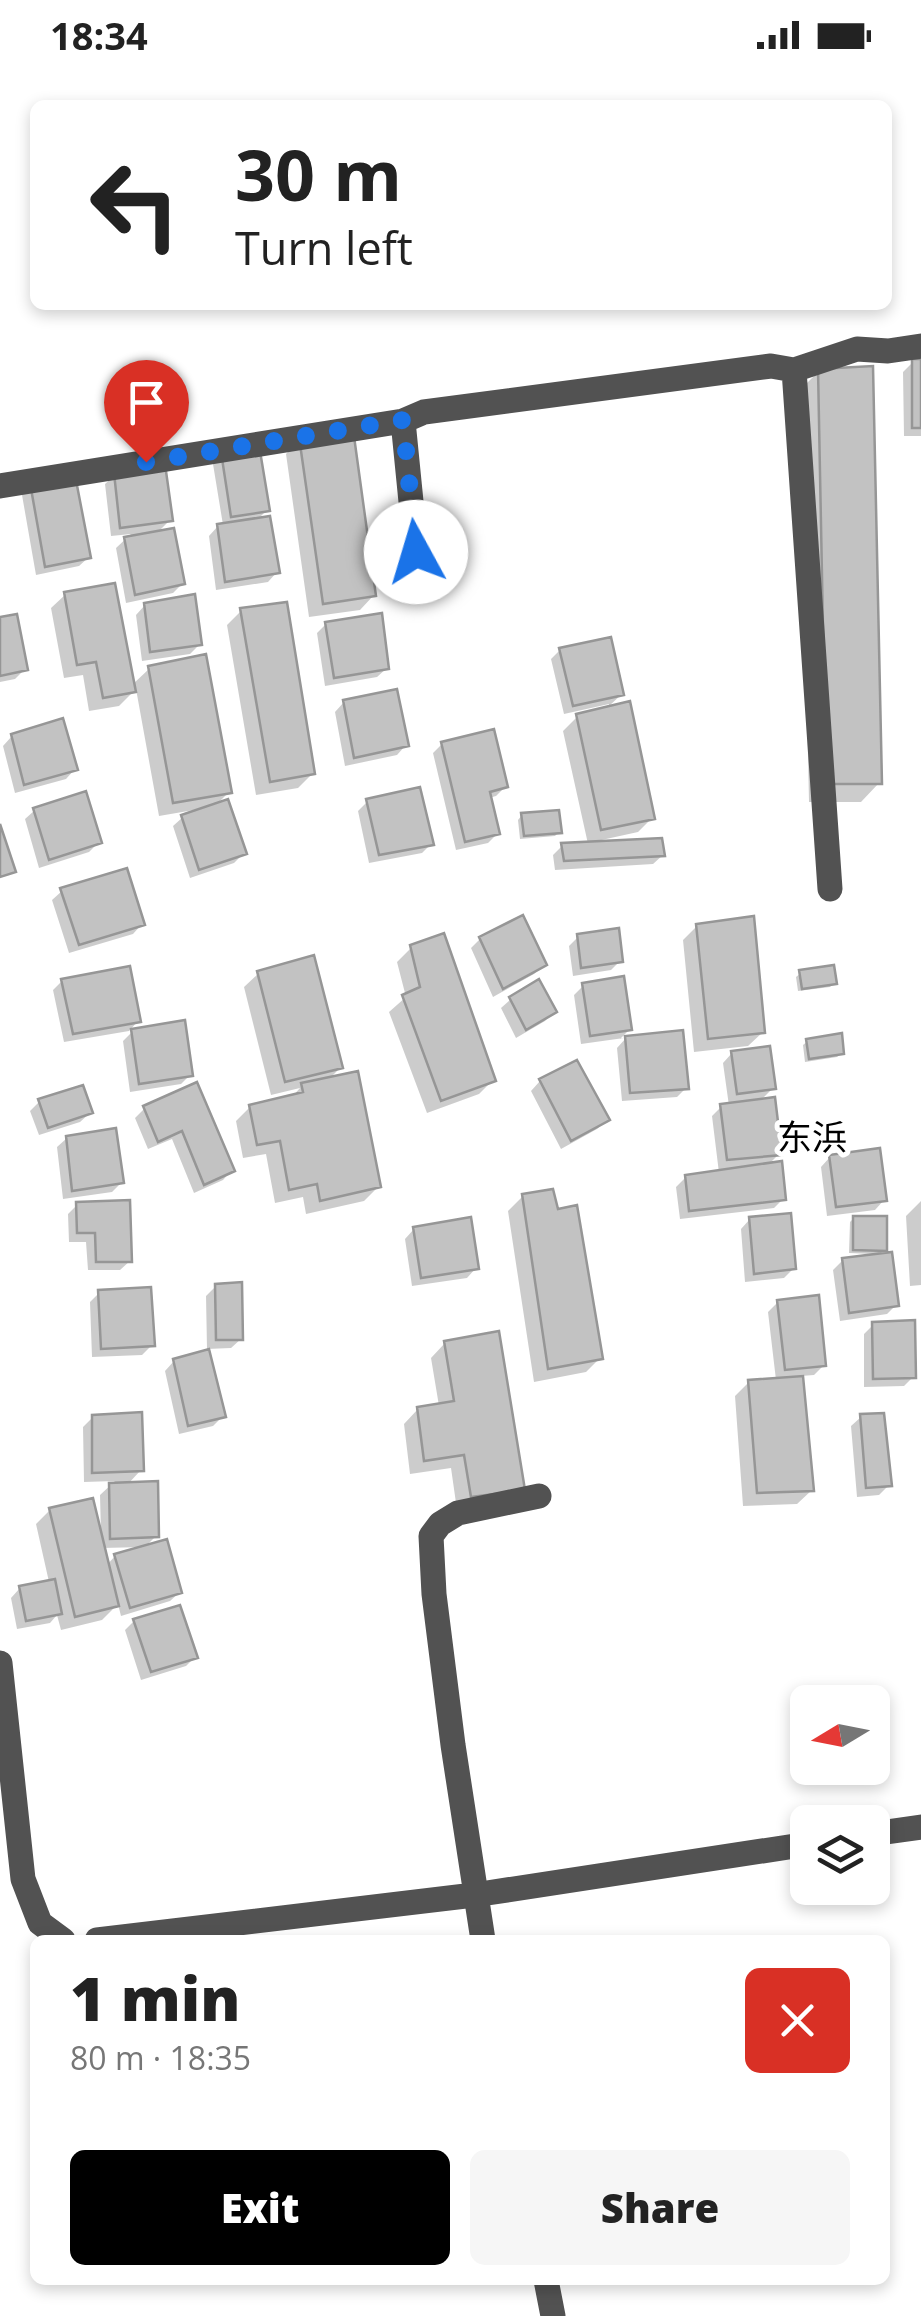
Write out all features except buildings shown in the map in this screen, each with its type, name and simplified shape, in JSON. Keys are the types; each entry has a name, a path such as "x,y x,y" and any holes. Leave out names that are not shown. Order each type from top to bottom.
{"street":[{"path":"0,486 403,420 424,412 771,366 794,370 857,348 888,351 921,346"},
{"path":"794,370 830,889"},
{"path":"403,420 416,552"},
{"path":"482,1935 436,1613 431,1536 440,1524 458,1513 539,1496"},
{"path":"0,1663 23,1879 40,1922 57,1935"},
{"path":"890,1831 921,1827"},
{"path":"139,1935 474,1895 790,1847"},
{"path":"547,2285 553,2316"}],"district":[{"name":"东浜","path":"812,1136"}],"route":[{"path":"146,462 403,420 416,552"}]}
